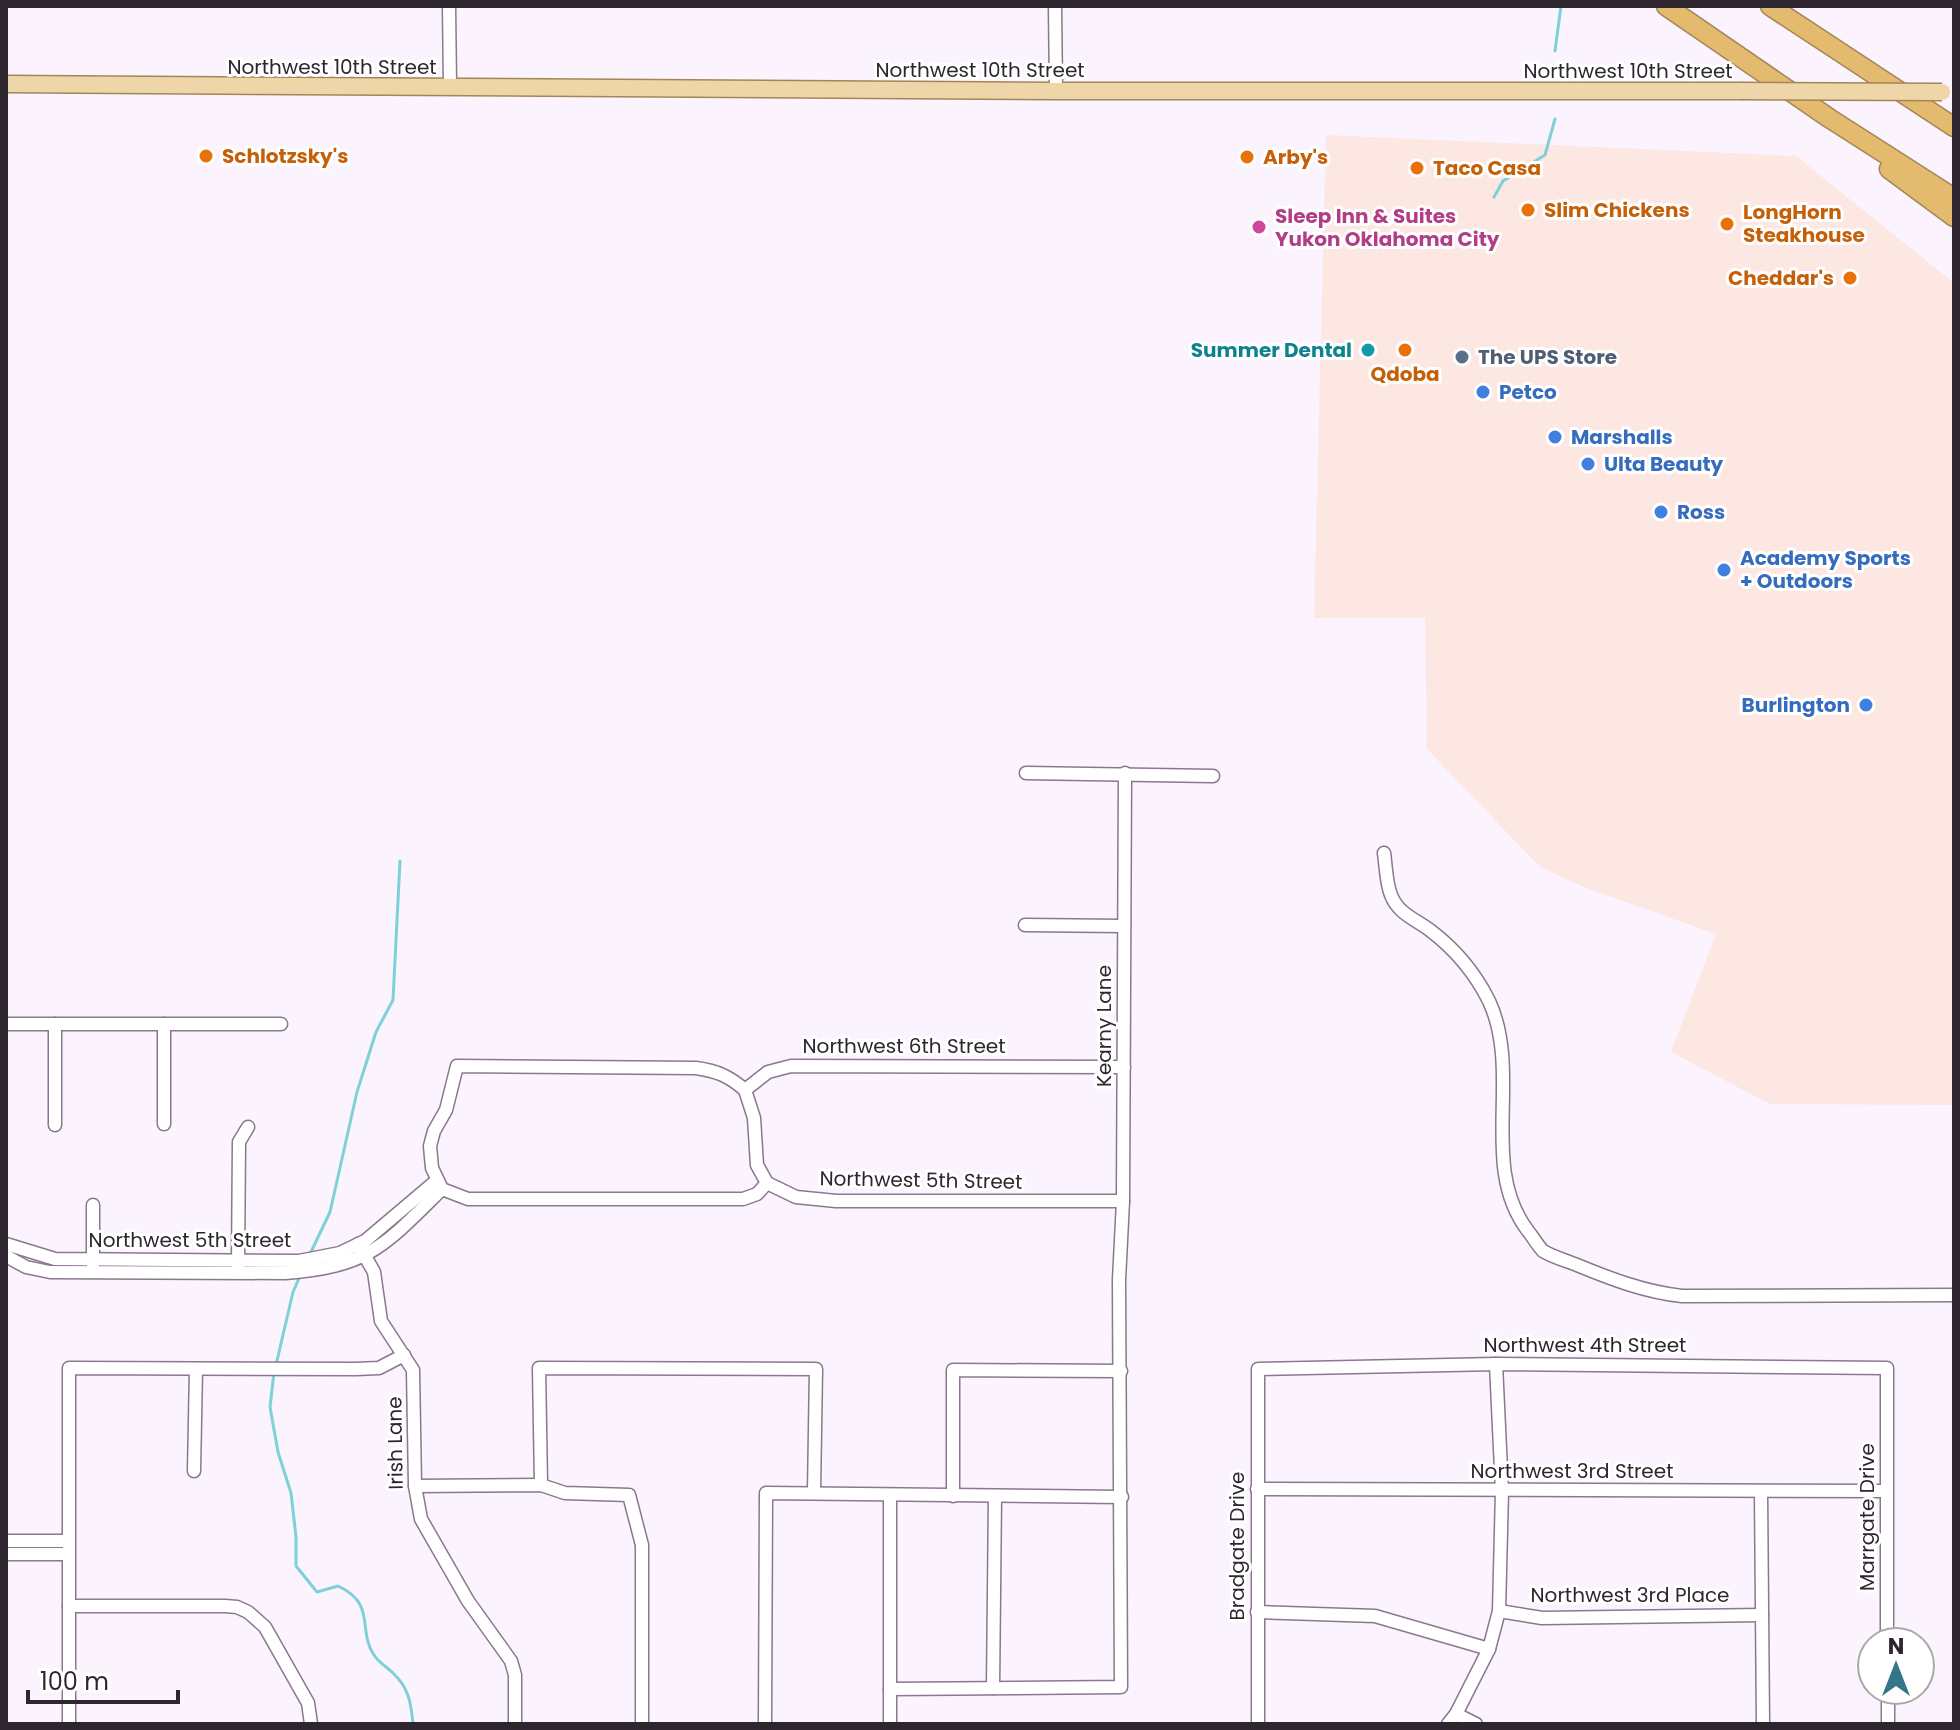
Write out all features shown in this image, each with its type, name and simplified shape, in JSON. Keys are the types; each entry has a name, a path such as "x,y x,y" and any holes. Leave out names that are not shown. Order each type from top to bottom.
{"highway":[{"path":"1666,6 1829,118 1954,198"},
{"path":"1770,6 1954,127"},
{"path":"1829,118 1870,155 1954,217"}],"main road":[{"name":"Northwest 10th Street","path":"6,84 1056,91 1948,92"}],"street":[{"path":"449,6 450,87"},
{"path":"1055,6 1056,91"},
{"path":"1026,773 1213,776"},
{"name":"Kearny Lane","path":"993,1688 1121,1687 1119,1280 1123,1201 1125,773"},
{"path":"1384,853 1391,895 1405,914 1456,952 1474,974 1490,1004 1500,1039 1504,1070 1505,1184 1518,1219 1543,1250 1653,1293 1682,1296 1954,1295"},
{"path":"1025,925 1124,926"},
{"path":"6,1024 281,1024"},
{"path":"55,1024 55,1125"},
{"path":"164,1024 164,1124"},
{"path":"457,1066 696,1068 716,1071 745,1090 754,1118 757,1165 767,1183 757,1194 743,1199 468,1199 439,1185 431,1158 431,1139 446,1110 457,1066"},
{"name":"Northwest 6th Street","path":"745,1090 768,1072 791,1066 1124,1067"},
{"path":"238,1267 239,1142 248,1127"},
{"name":"Northwest 5th Street","path":"767,1183 796,1197 836,1201 1123,1201"},
{"name":"Northwest 5th Street","path":"6,1256 26,1267 50,1272 93,1266 238,1267 299,1261 362,1249 390,1222 439,1185"},
{"path":"93,1205 93,1266"},
{"name":"Northwest 5th Street","path":"6,1244 55,1259 93,1266"},
{"name":"Irish Lane","path":"362,1249 374,1272 381,1321 413,1370 415,1486 421,1519 468,1601 511,1661 515,1675 515,1724"},
{"path":"69,1724 69,1368 356,1369 379,1368 404,1355"},
{"path":"1476,1724 1452,1719 1489,1649 1499,1611 1502,1491 1496,1364"},
{"name":"Northwest 4th Street","path":"1258,1369 1496,1364 1887,1368 1888,1392"},
{"path":"541,1485 539,1368 816,1369 814,1492"},
{"path":"194,1471 196,1369"},
{"name":"Bradgate Drive","path":"1258,1369 1258,1724"},
{"path":"953,1496 953,1370 1121,1371"},
{"name":"Marrgate Drive","path":"1887,1626 1888,1392"},
{"path":"415,1486 541,1485 565,1493 629,1495 642,1545 642,1724"},
{"name":"Northwest 3rd Street","path":"1257,1489 1886,1491"},
{"path":"1761,1492 1763,1724"},
{"path":"765,1724 766,1493 1122,1497"},
{"path":"890,1496 890,1724"},
{"path":"890,1689 993,1688 995,1496"},
{"path":"6,1541 68,1548"},
{"path":"6,1554 68,1548"},
{"path":"69,1606 225,1606 248,1612 265,1627 301,1690 310,1710 311,1724"},
{"name":"Northwest 3rd Place","path":"1499,1611 1542,1618 1762,1615"},
{"path":"1257,1612 1375,1616 1489,1649"}],"shaded area":[{"path":"1326,135 1796,156 1954,283 1954,1105 1770,1104 1671,1052 1716,934 1586,888 1540,867 1427,749 1425,618 1314,618"}],"waterway":[{"path":"1555,51 1561,6"},
{"path":"1494,197 1503,181 1545,155 1555,119"},
{"path":"310,1254 330,1212 357,1092 376,1032 393,1000 400,861"},
{"path":"276,1365 293,1292 300,1276"},
{"path":"274,1372 270,1407 278,1452 291,1493 296,1566 317,1592 338,1586 358,1601 369,1646 376,1658 403,1684 413,1724"}],"place":[{"name":"Schlotzsky's","path":"206,156"},
{"name":"Arby's","path":"1247,157"},
{"name":"Taco Casa","path":"1417,168"},
{"name":"Slim Chickens","path":"1528,210"},
{"name":"LongHorn Steakhouse","path":"1727,224"},
{"name":"Sleep Inn & Suites Yukon Oklahoma City","path":"1259,227"},
{"name":"Cheddar's","path":"1850,278"},
{"name":"Summer Dental","path":"1368,350"},
{"name":"Qdoba","path":"1405,350"},
{"name":"The UPS Store","path":"1462,357"},
{"name":"Petco","path":"1483,392"},
{"name":"Marshalls","path":"1555,437"},
{"name":"Ulta Beauty","path":"1588,464"},
{"name":"Ross","path":"1661,512"},
{"name":"Academy Sports + Outdoors","path":"1724,570"},
{"name":"Burlington","path":"1866,705"}]}
